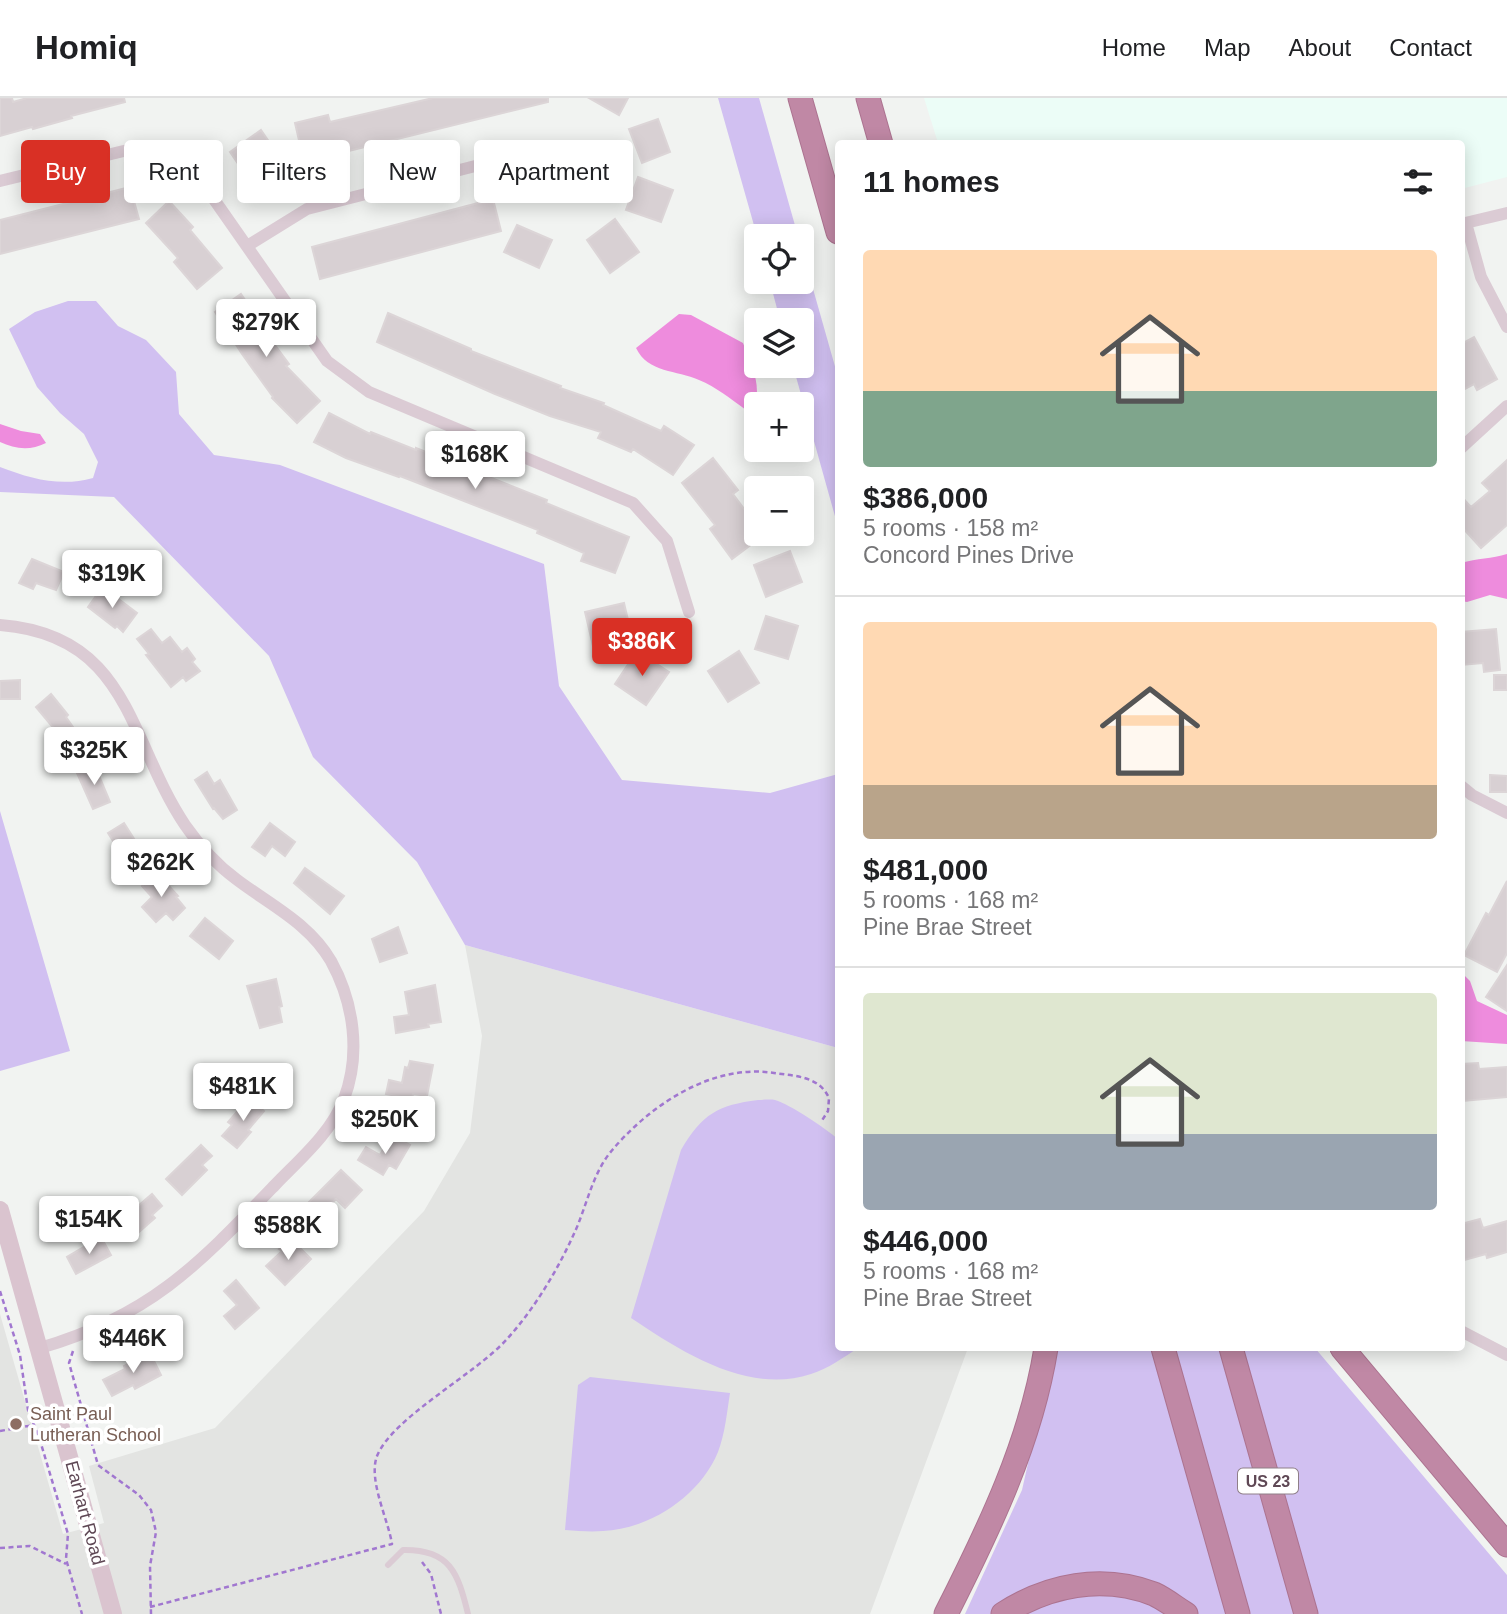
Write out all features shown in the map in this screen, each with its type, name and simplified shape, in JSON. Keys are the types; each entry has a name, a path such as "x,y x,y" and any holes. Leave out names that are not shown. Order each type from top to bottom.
{"highway":[{"path":"800,98 835,221"},
{"path":"868,98 880,140"},
{"path":"946,1614 1012,1473 1029,1422 1045,1351"},
{"path":"1164,1351 1238,1614"},
{"name":"US 23","path":"1232,1351 1306,1614"},
{"path":"1345,1351 1507,1545"},
{"path":"1003,1614 1025,1600 1054,1589 1089,1583 1120,1584 1156,1595 1186,1614"}],"street":[{"path":"0,181 136,148 175,154 204,185 327,361 369,392 633,503 667,541 689,612"},
{"path":"247,246 307,209 474,166"},
{"path":"1465,224 1507,213"},
{"path":"1465,227 1481,278 1507,327"},
{"path":"1465,445 1507,405"},
{"path":"0,625 20,626 44,633 85,656 102,670 130,710 163,788 187,828 217,863 234,878 303,926 317,941 342,984 352,1021 352,1069 344,1100 333,1121 308,1151 207,1256 178,1280 139,1307 96,1329 40,1348"},
{"path":"1465,789 1507,813"},
{"name":"Earhart Road","path":"0,1210 113,1614"},
{"path":"1465,1333 1507,1355"}],"lane":[{"path":"388,1566 403,1550 423,1550 443,1558 456,1577 468,1614"}],"path":[{"path":"150,1607 392,1544 375,1475 376,1458 386,1441 506,1340 565,1254 595,1179 609,1155 638,1125 667,1101 698,1084 738,1073 768,1072 803,1077 818,1083 829,1098 828,1111 821,1122"},
{"path":"0,1292 20,1355 28,1410 68,1534 68,1564 82,1614"},
{"path":"69,1339 74,1349 69,1363 98,1465 139,1495 152,1510 156,1532 150,1566 150,1614"},
{"path":"0,1431 34,1425"},
{"path":"0,1548 30,1546 68,1564"},
{"path":"415,1558 422,1562 430,1574 440,1614"}],"shaded area":[{"path":"718,98 759,98 795,224 754,224"},
{"path":"924,98 1507,98 1507,177 1465,188 1465,140 937,140"},
{"path":"814,292 835,366 835,516 814,441 814,392 800,392 796,378 814,378 814,308 777,308 773,294"},
{"path":"68,301 96,301 118,326 146,340 176,372 179,414 214,455 280,465 544,564 559,686 622,780 770,793 835,775 835,1047 465,945 417,862 313,757 269,656 114,497 0,492 0,467 46,480 69,482 93,478 98,462 84,434 60,413 37,387 9,329 35,312"},
{"path":"679,314 691,315 743,343 744,378 755,378 757,392 744,392 744,409 705,383 655,366 641,356 636,348"},
{"path":"0,424 40,434 46,443 17,448 0,442"},
{"path":"1507,554 1507,599 1490,595 1465,602 1465,562"},
{"path":"0,811 70,1051 0,1071"},
{"path":"465,945 835,1047 835,1351 967,1351 870,1614 0,1614 0,1314 63,1534 104,1523 89,1466 215,1428 424,1211 470,1133 482,1036"},
{"path":"1465,976 1470,981 1477,1001 1507,1015 1507,1044 1465,1041"},
{"path":"758,1100 782,1102 835,1137 835,1351 853,1351 811,1374 787,1379 763,1379 716,1367 631,1318 681,1150 704,1120 712,1113 732,1105"},
{"path":"1053,1351 1318,1351 1507,1575 1507,1614 965,1614 1022,1490"},
{"path":"590,1377 730,1393 718,1452 699,1483 686,1496 655,1517 621,1529 565,1530 578,1385"}],"building":[{"path":"0,98 12,98 13,102 27,98 124,98 125,102 0,136"},
{"path":"433,98 548,98 548,102 393,140 364,140 364,147 350,151 350,140 299,140 295,123 328,115 330,122"},
{"path":"589,98 628,98 619,115"},
{"path":"658,119 670,152 642,163 629,129"},
{"path":"261,130 268,140 247,140"},
{"path":"237,147 237,162 230,152"},
{"path":"638,177 673,190 661,222 626,210 629,203 633,203 633,191"},
{"path":"124,189 124,203 134,203 139,219 0,254 0,220 67,203 110,203 110,192"},
{"path":"167,203 171,203 193,227 190,230 222,268 197,289 174,262 178,258 146,223"},
{"path":"478,203 494,203 501,231 320,279 312,247"},
{"path":"615,219 639,252 610,273 587,240"},
{"path":"517,225 552,240 539,268 504,252"},
{"path":"241,294 289,364 286,366 320,401 297,423 272,398 215,312"},
{"path":"388,313 471,351 604,403 603,405 661,431 664,426 694,445 673,475 633,449 631,452 598,438 601,432 550,416 495,394 377,342"},
{"path":"1474,337 1497,379 1477,390 1474,384 1465,389 1465,342"},
{"path":"329,413 370,434 371,432 416,448 547,500 546,503 629,537 615,573 581,561 584,553 537,533 538,530 400,476 346,458 314,442"},
{"path":"713,458 738,490 733,494 744,509 744,546 749,546 732,559 710,529 715,525 682,483"},
{"path":"1507,460 1507,525 1481,548 1465,530 1465,500 1471,507 1490,491 1482,483"},
{"path":"790,551 802,582 766,597 754,565"},
{"path":"32,559 64,572 56,590 36,583 33,589 19,583"},
{"path":"101,589 137,613 123,632 88,607"},
{"path":"624,603 632,637 593,646 585,612"},
{"path":"766,616 798,626 788,659 755,649"},
{"path":"151,629 162,643 170,637 182,652 187,648 195,659 192,662 200,671 186,681 183,677 171,687 137,639"},
{"path":"1496,629 1500,670 1484,672 1483,663 1465,665 1465,632"},
{"path":"637,651 669,672 646,705 615,684"},
{"path":"739,651 759,683 728,702 708,671"},
{"path":"1494,675 1507,675 1507,690 1494,690"},
{"path":"20,680 20,699 0,699 0,681"},
{"path":"51,694 68,715 66,717 73,727 61,737 36,707"},
{"path":"95,766 110,802 93,809 77,773"},
{"path":"207,772 214,784 220,780 237,810 223,819 213,809 195,780"},
{"path":"1490,775 1507,776 1507,792 1490,792"},
{"path":"124,823 143,853 127,863 108,833"},
{"path":"270,823 295,842 285,856 272,846 265,856 252,847"},
{"path":"305,868 344,896 330,914 294,883"},
{"path":"156,872 185,908 173,920 166,913 156,922 142,907 152,897 142,886"},
{"path":"1507,881 1507,953 1497,972 1465,956 1486,913 1489,915"},
{"path":"205,918 233,941 219,959 190,936"},
{"path":"398,927 407,953 380,962 372,939"},
{"path":"1507,965 1507,1011 1486,997"},
{"path":"276,979 282,1006 279,1007 282,1022 260,1028 247,986"},
{"path":"435,985 441,1022 396,1033 394,1017 409,1015 405,992"},
{"path":"410,1061 433,1065 427,1096 413,1094 412,1099 386,1094 389,1080 402,1083 405,1067 408,1068"},
{"path":"1478,1063 1479,1069 1507,1067 1507,1097 1465,1101 1465,1064"},
{"path":"249,1098 264,1111 237,1148 222,1136 232,1125 228,1122"},
{"path":"391,1135 410,1145 396,1169 389,1165 383,1175 358,1160 366,1147 380,1155"},
{"path":"201,1145 212,1156 202,1165 207,1170 182,1195 166,1179"},
{"path":"341,1170 362,1190 345,1208 336,1199 319,1216 307,1204"},
{"path":"152,1194 162,1206 152,1215 155,1218 131,1239 117,1224"},
{"path":"1480,1219 1483,1228 1507,1221 1507,1252 1487,1258 1486,1254 1465,1260 1465,1223"},
{"path":"101,1237 111,1255 76,1274 67,1257"},
{"path":"290,1238 311,1259 285,1285 266,1266 282,1251 279,1249"},
{"path":"236,1280 259,1308 235,1329 224,1316 237,1305 224,1291"},
{"path":"150,1353 161,1375 135,1389 133,1385 112,1396 103,1380"}],"place":[{"name":"Saint Paul Lutheran School","path":"16,1424"}]}
